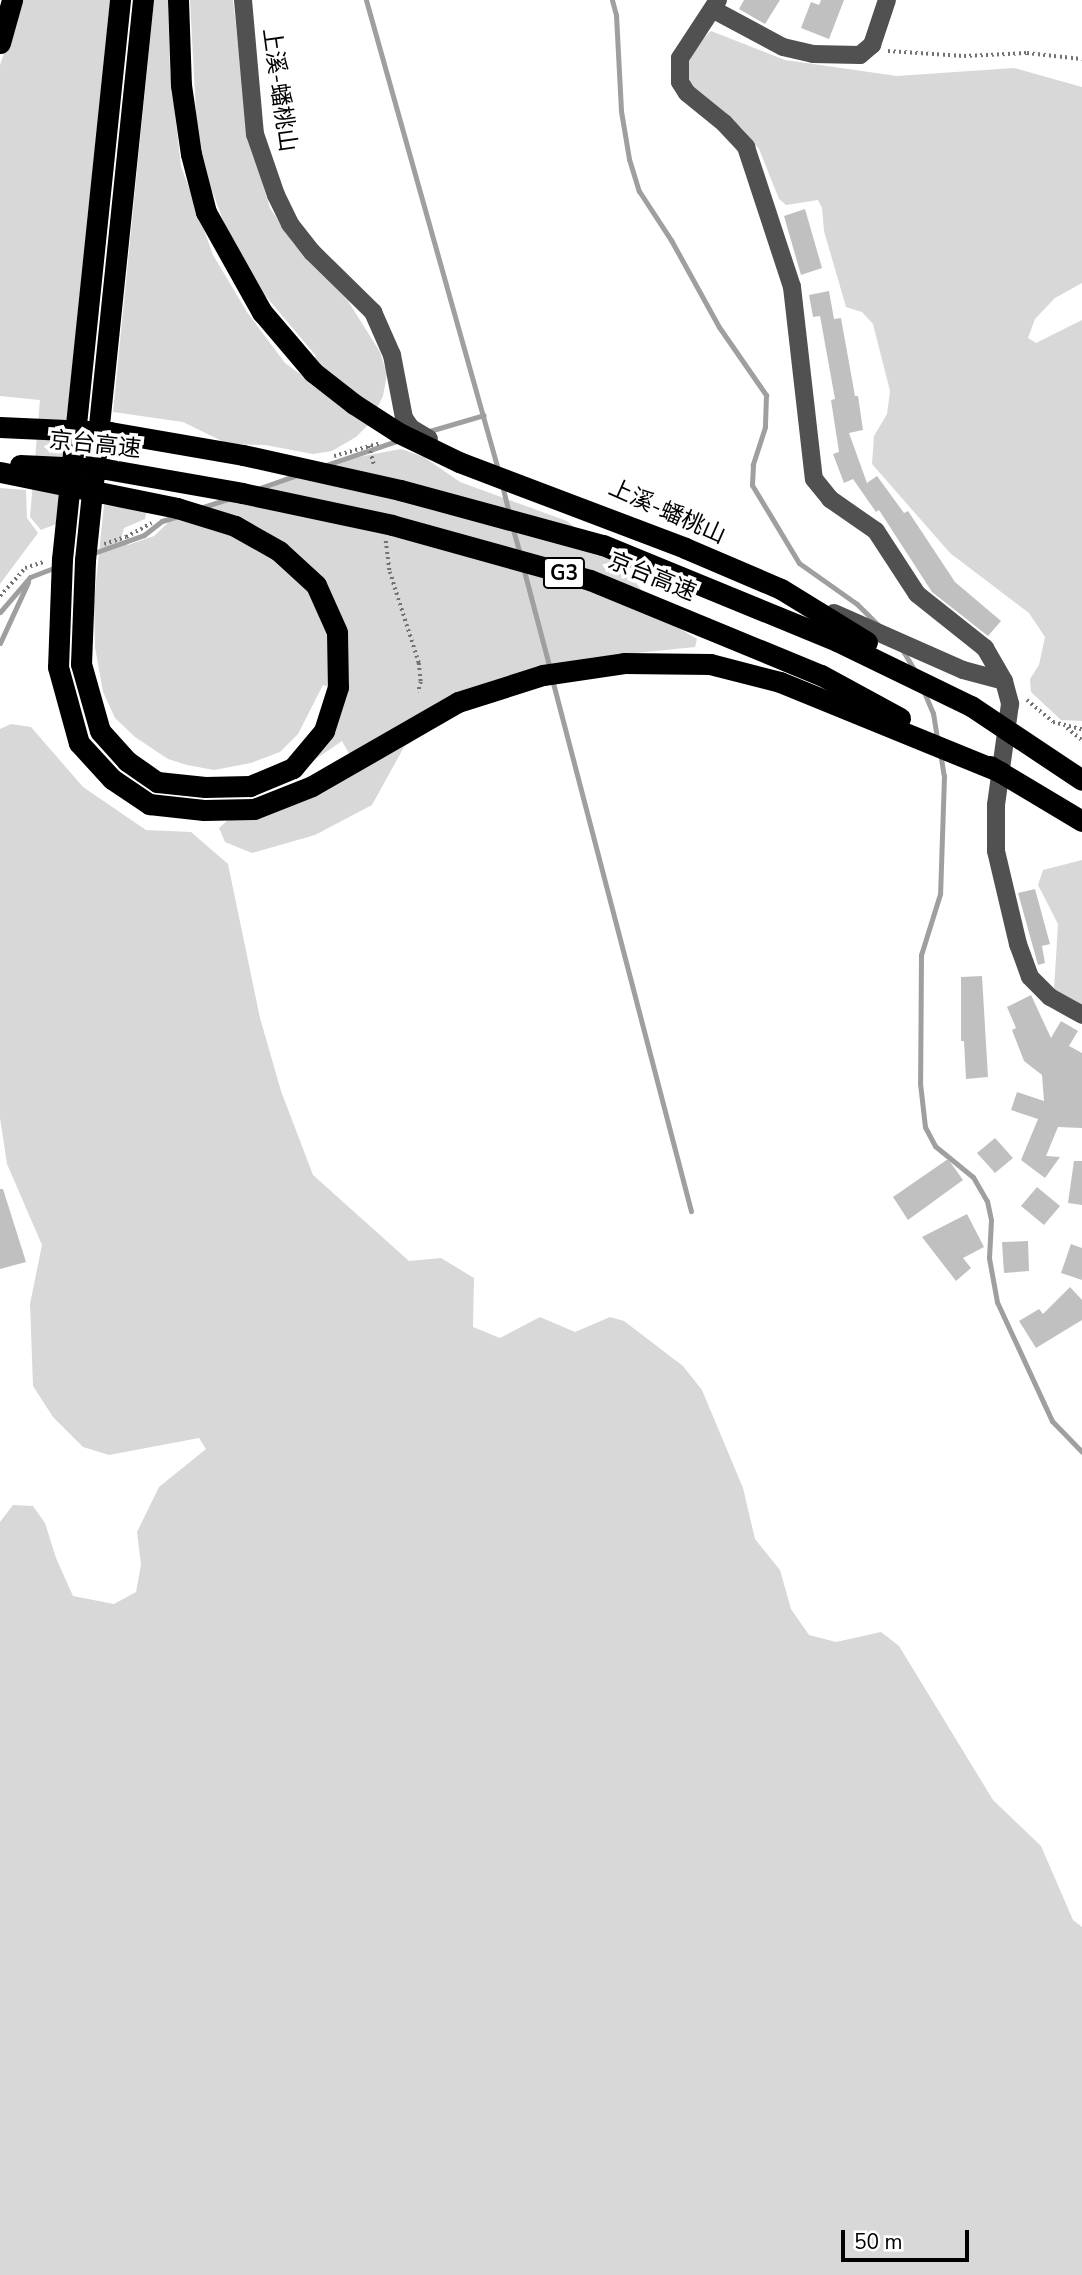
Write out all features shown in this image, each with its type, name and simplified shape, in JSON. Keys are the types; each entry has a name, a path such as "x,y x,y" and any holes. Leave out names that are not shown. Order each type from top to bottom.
{"highway":[{"path":"0,43 12,0"},
{"path":"120,0 62,559 58,667 79,743 112,779 149,804 204,810 254,809 312,786 458,702 543,675 624,663 710,664 779,682 1001,772"},
{"path":"0,472 177,508 234,526 279,551 316,585 337,632 338,687 324,731 293,768 250,786 205,787 157,782 127,761 100,732 81,664 85,560 143,0"},
{"path":"178,0 181,85 191,154 206,212 262,312 313,372 354,404 399,433 458,462 685,548 781,589 971,706"},
{"name":"京台高速","path":"0,427 110,432 243,455 400,490 603,545 837,641 971,706 1082,780"},
{"name":"京台高速","path":"0,464 106,469 242,493 392,525 590,580 821,675 1001,772 1082,821"}],"street":[{"name":"上溪-蟠桃山","path":"243,0 255,134 263,162 290,224 312,252 373,312 391,355 404,418 411,428 466,461 581,501 962,670 1004,681"},
{"path":"887,0 869,49 860,55 813,54 783,47 716,5 680,58 680,82 687,93 736,135 750,160 792,287 814,479 830,499 876,531 917,594 985,648 1004,681 1010,704 996,805 996,852 1017,944 1030,977 1050,997 1082,1015"}],"path":[{"path":"869,49 964,56 1027,53 1082,59"},
{"path":"369,446 375,471"},
{"path":"387,533 385,547 390,572 419,663 421,682 418,693"},
{"path":"1004,681 1053,722 1082,729"},
{"path":"1065,726 1082,740"}],"shaded area":[{"path":"22,0 110,0 56,524 41,530 30,517 40,400 0,396 0,65"},
{"path":"154,0 168,0 170,70 181,166 213,255 247,312 285,363 300,374 316,356 264,294 232,244 211,188 197,133 190,0 233,0 248,136 270,208 293,243 348,301 380,352 387,374 383,396 370,423 356,437 332,451 313,454 265,445 228,444 183,422 113,412"},
{"path":"711,31 785,60 897,76 1014,68 1082,87 1082,283 1055,298 1035,319 1028,338 1036,343 1082,320 1082,721 1061,720 1031,692 1030,679 1039,665 1045,637 1029,613 950,553 872,464 874,436 887,414 890,391 873,324 862,312 846,307 818,200 786,205 779,199 759,149 741,127 694,91 686,81 688,53"},
{"path":"401,449 424,457 460,482 567,521 633,578 659,616 697,639 695,647 626,654 460,708 404,747 372,805 315,835 252,853 225,842 219,828 228,820 279,809 357,768 342,741 310,763 343,693 323,685 298,734 280,752 251,763 214,770 187,765 168,759 135,737 115,718 103,692 95,647 94,602 104,505 147,510 145,519 124,528 121,539 128,545 154,536 173,518 225,499 358,457"},
{"path":"0,488 26,490 27,518 38,533 0,584"},
{"path":"11,724 31,727 83,787 146,830 191,832 228,864 260,1018 281,1091 313,1175 409,1261 441,1258 474,1278 473,1327 500,1338 540,1317 575,1332 610,1317 624,1321 683,1366 702,1390 743,1488 755,1539 780,1570 791,1609 809,1635 836,1642 881,1632 899,1646 993,1800 1041,1846 1073,1920 1082,1927 1082,2275 0,2275 0,1522 13,1505 33,1506 45,1523 56,1558 73,1596 114,1604 136,1592 141,1565 137,1532 159,1487 206,1449 199,1438 109,1455 83,1447 53,1417 33,1386 30,1304 42,1245 7,1164 0,1118 0,729"},
{"path":"1082,860 1082,1009 1054,990 1058,924 1038,885 1043,870"}],"building":[{"path":"744,0 780,0 765,24 739,9"},
{"path":"821,0 844,0 829,39 801,28 811,2 819,5"},
{"path":"805,209 822,268 801,275 784,216"},
{"path":"829,291 834,319 841,318 855,396 858,396 863,430 849,433 867,483 877,476 904,513 908,511 955,582 1001,621 988,636 932,592 879,510 876,512 853,479 844,483 833,454 839,452 831,400 835,399 820,316 813,317 809,295"},
{"path":"1035,889 1050,944 1042,946 1045,963 1038,965 1018,893"},
{"path":"982,976 988,1077 966,1079 964,1041 961,1041 961,977"},
{"path":"1031,995 1051,1038 1061,1021 1078,1031 1069,1046 1082,1053 1082,1128 1058,1127 1046,1156 1060,1157 1045,1178 1021,1160 1038,1119 1011,1110 1017,1092 1044,1101 1042,1075 1024,1061 1012,1030 1016,1028 1007,1007"},
{"path":"995,1138 1013,1158 995,1173 977,1153"},
{"path":"948,1159 963,1180 908,1220 893,1197"},
{"path":"1074,1161 1082,1161 1082,1205 1068,1203"},
{"path":"1037,1187 1060,1206 1044,1225 1021,1206"},
{"path":"0,1189 3,1189 26,1262 0,1269"},
{"path":"967,1214 984,1247 963,1258 971,1268 956,1281 922,1237"},
{"path":"1028,1241 1029,1271 1004,1273 1002,1242"},
{"path":"1071,1244 1082,1248 1082,1280 1061,1273"},
{"path":"1070,1287 1082,1300 1082,1320 1036,1348 1019,1321 1039,1309 1043,1314"}],"waterway":[{"path":"366,0 498,469"},
{"path":"612,0 616,15 621,111 629,159 639,191 671,240 719,327 766,395 765,427 753,465 752,485 799,563 857,604 880,627"},
{"path":"426,432 484,415"},
{"path":"326,465 400,440"},
{"path":"257,489 297,475"},
{"path":"502,485 509,513"},
{"path":"200,508 227,499"},
{"path":"91,554 144,535 162,521 178,516"},
{"path":"512,526 520,554"},
{"path":"0,612 30,577 56,567"},
{"path":"523,567 550,669"},
{"path":"0,643 28,582"},
{"path":"903,651 916,673"},
{"path":"552,679 691,1211"},
{"path":"924,692 933,713 937,739"},
{"path":"940,752 944,776 940,894 921,955 920,1083 925,1127 935,1146 973,1177 987,1201 991,1220 989,1258 997,1302 1052,1421 1082,1452"}]}
